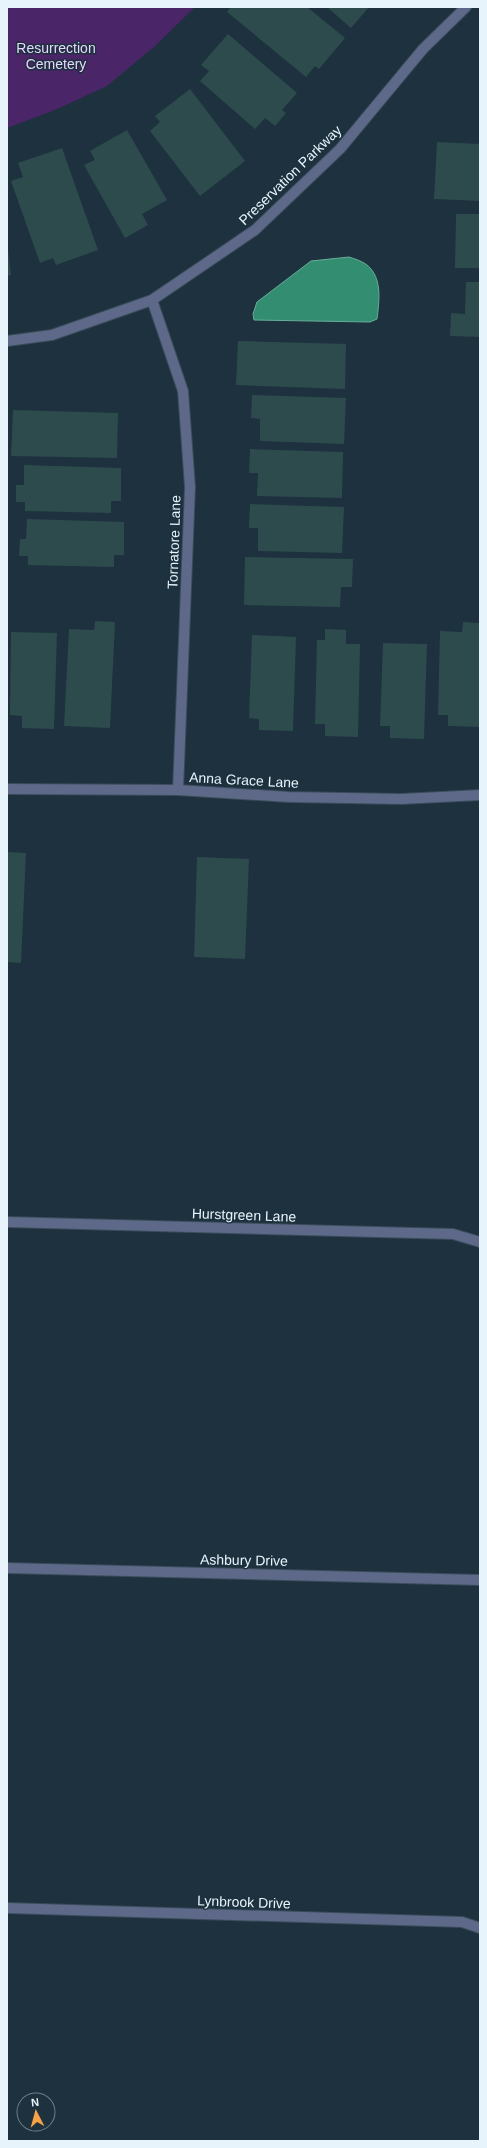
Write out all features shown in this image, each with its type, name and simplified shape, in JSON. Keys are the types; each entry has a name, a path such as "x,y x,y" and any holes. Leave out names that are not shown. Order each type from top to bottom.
{"street":[{"name":"Preservation Parkway","path":"7,341 52,335 152,300 255,230 340,149 423,49 466,7"},
{"name":"Tornatore Lane","path":"152,300 183,391 190,487 178,790"},
{"name":"Anna Grace Lane","path":"7,788 178,790 329,798 401,799 480,796"},
{"name":"Hurstgreen Lane","path":"7,1222 453,1234 480,1242"},
{"name":"Ashbury Drive","path":"7,1568 480,1580"},
{"name":"Lynbrook Drive","path":"7,1908 462,1922 480,1928"}],"green space":[{"name":"Resurrection Cemetery","path":"7,7 195,7 155,46 107,86 55,110 7,128"}],"shaded area":[{"path":"349,257 361,261 367,265 376,277 379,290 377,319 370,322 254,320 253,314 257,302 311,261"}],"building":[{"path":"231,7 307,7 345,38 319,69 315,66 306,77 227,12"},
{"path":"327,7 369,7 351,28"},
{"path":"228,34 297,93 282,110 286,113 275,126 265,118 255,129 200,81 209,71 201,65"},
{"path":"190,89 245,161 200,196 150,131 160,122 155,116"},
{"path":"127,130 167,200 142,214 148,225 125,238 84,165 95,160 90,151"},
{"path":"437,142 480,144 480,201 434,199"},
{"path":"62,148 98,250 56,265 53,258 40,263 11,181 23,177 18,163"},
{"path":"456,214 480,214 480,268 455,268"},
{"path":"8,248 11,275 7,276 7,249"},
{"path":"466,282 480,282 480,337 450,336 451,313 465,314"},
{"path":"238,341 346,344 345,389 236,385"},
{"path":"252,395 346,398 344,444 260,441 260,419 251,418"},
{"path":"13,410 118,413 117,458 11,456"},
{"path":"250,449 343,452 342,498 257,496 258,473 249,473"},
{"path":"24,465 121,468 121,501 111,501 111,513 25,511 25,502 16,502 16,485 24,485"},
{"path":"250,504 344,507 342,553 258,551 258,528 249,528"},
{"path":"27,519 124,522 124,555 114,555 114,567 28,565 28,556 19,556 20,539 26,539"},
{"path":"245,557 353,559 352,587 341,587 340,607 244,605"},
{"path":"95,621 115,622 110,728 64,726 69,629 94,630"},
{"path":"463,622 480,623 480,727 448,726 448,715 438,715 440,631 462,632"},
{"path":"325,629 346,630 346,644 360,644 358,737 325,736 325,724 315,724 317,640 325,640"},
{"path":"11,632 57,633 54,729 22,728 22,716 10,715"},
{"path":"252,635 296,637 293,731 259,730 259,719 249,718"},
{"path":"383,643 427,644 424,739 390,738 390,726 380,726"},
{"path":"7,852 26,853 21,963 7,962"},
{"path":"197,857 249,859 245,959 194,957"}]}
